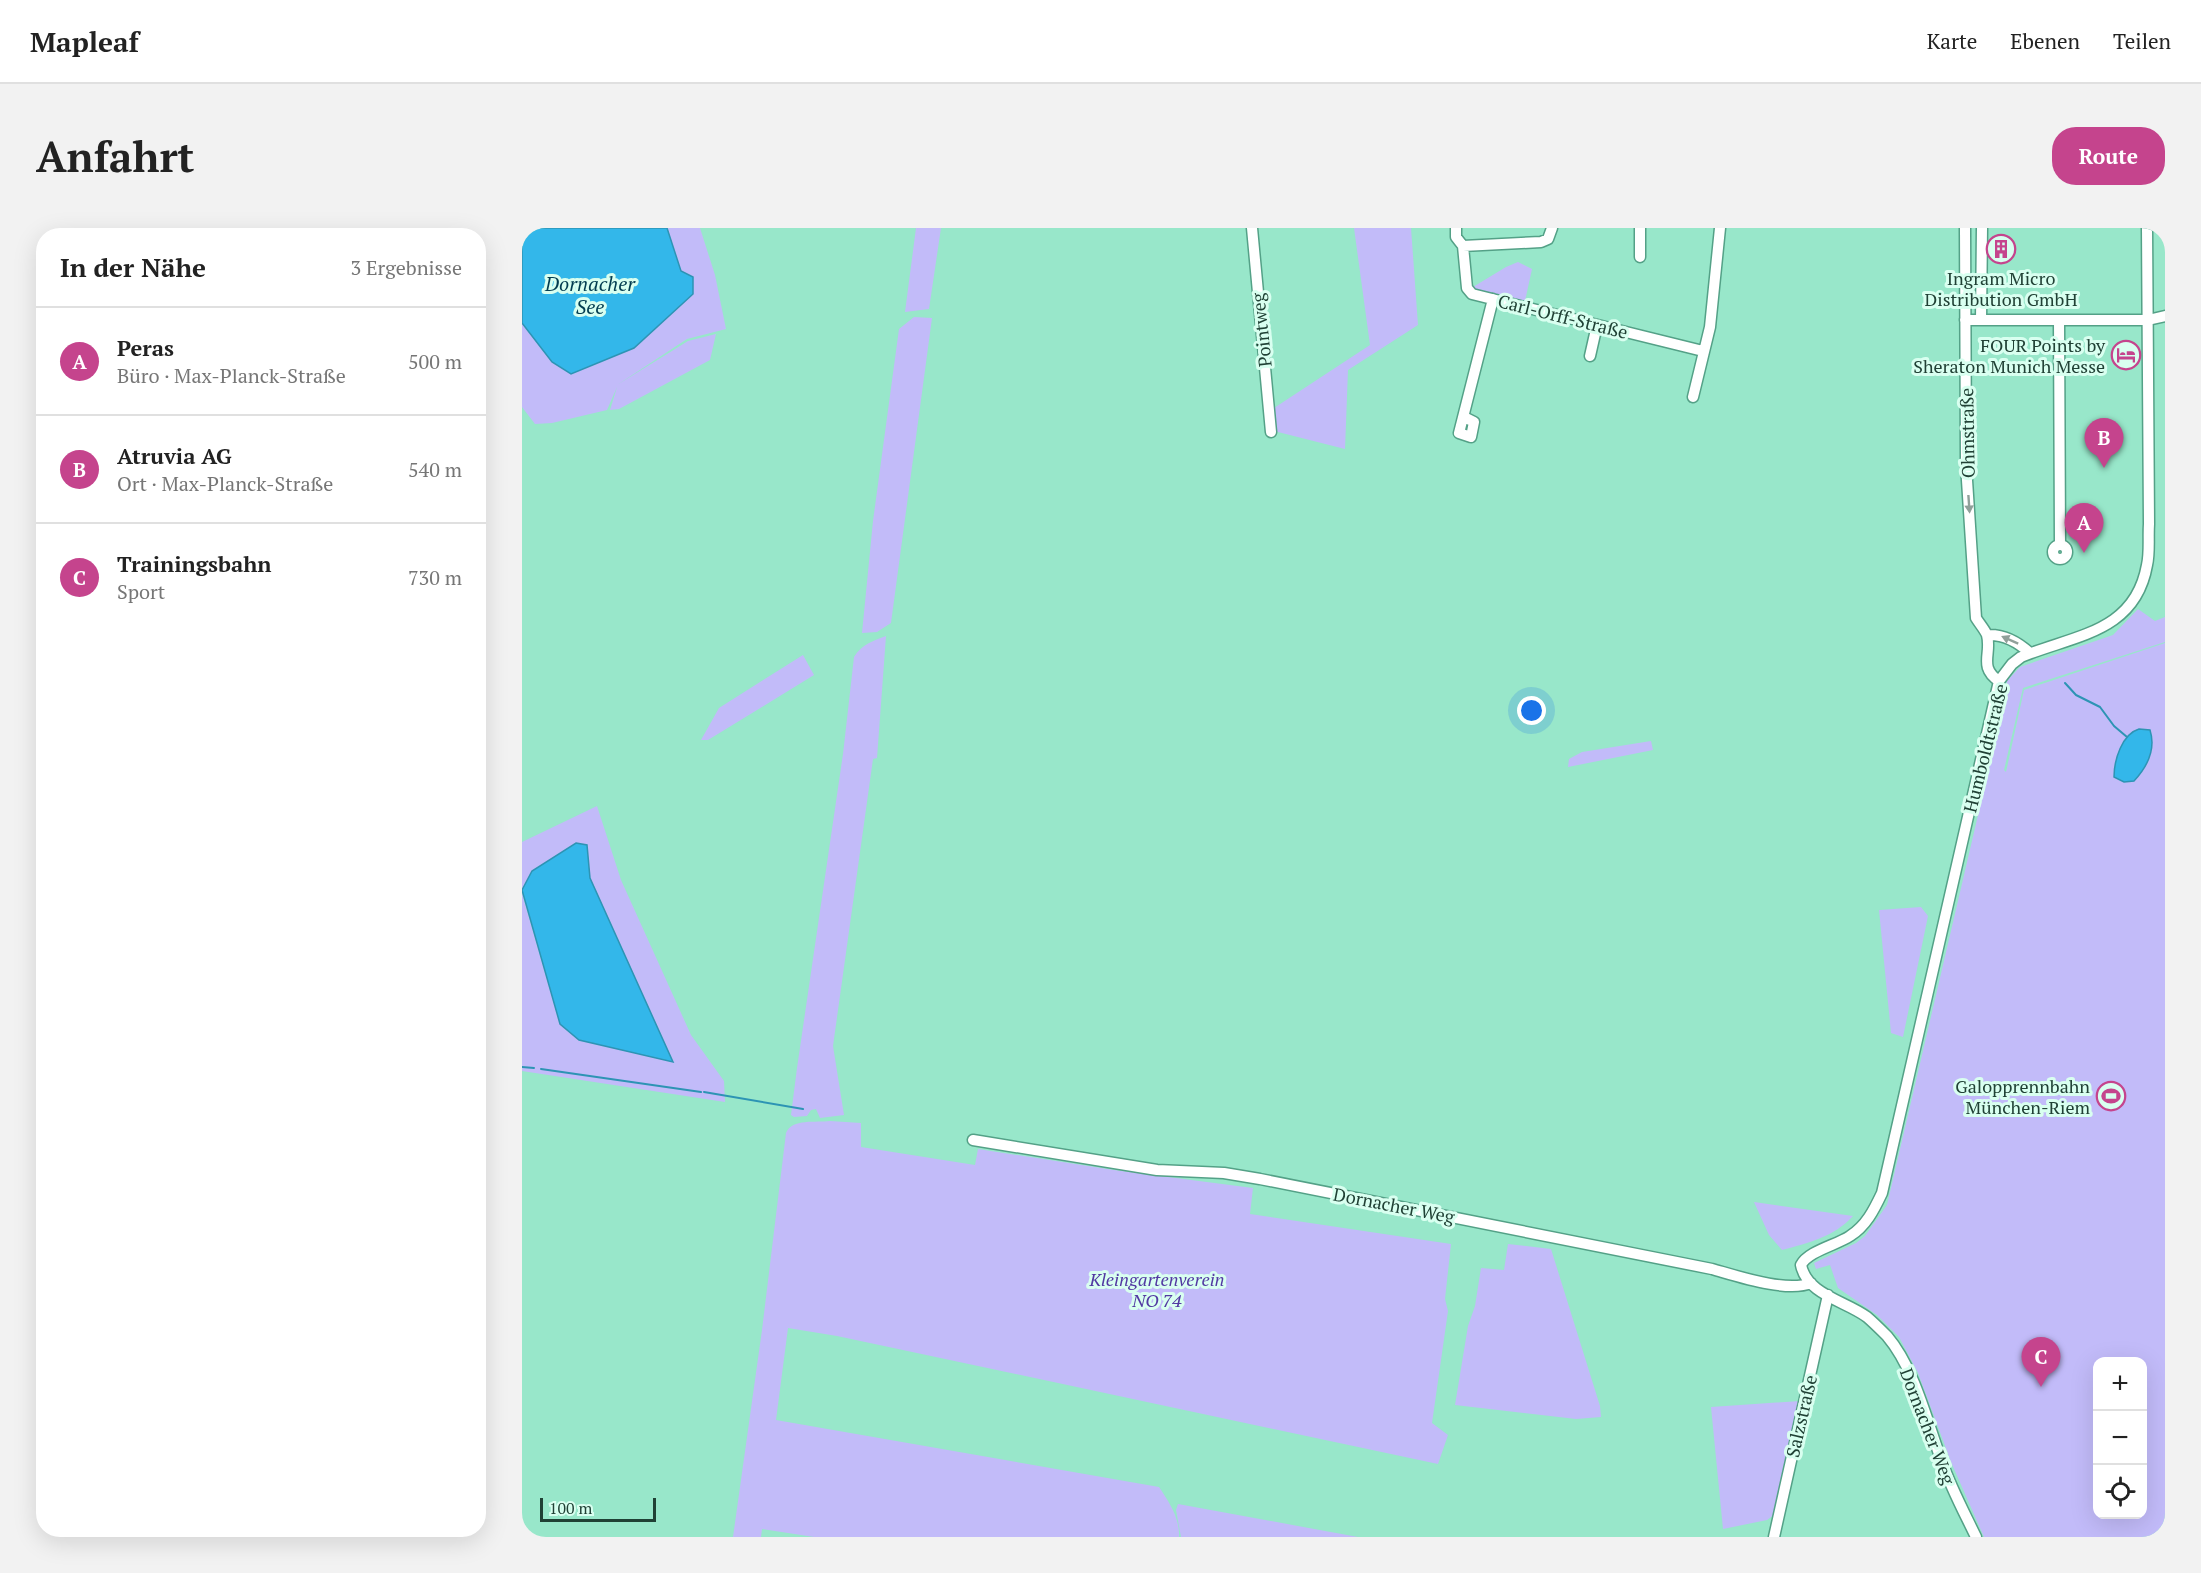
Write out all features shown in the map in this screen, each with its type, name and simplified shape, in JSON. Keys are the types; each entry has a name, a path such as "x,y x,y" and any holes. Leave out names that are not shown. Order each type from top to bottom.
{"street":[{"name":"Pointweg","path":"1252,228 1271,432"},
{"path":"1456,228 1456,237 1463,246 1541,242 1551,236 1552,228"},
{"path":"1640,228 1640,257"},
{"path":"1693,397 1710,327 1720,228"},
{"name":"Ohmstraße","path":"1965,228 1966,465 1976,618 1987,634 1987,669 1999,681"},
{"path":"1981,320 1982,228"},
{"name":"Humboldtstraße","path":"1801,1265 1809,1256 1851,1236 1874,1210 1882,1193 1999,681 2012,664 2030,653 2106,626 2126,611 2140,588 2148,563 2147,228"},
{"name":"Carl-Orff-Straße","path":"1463,246 1467,288 1472,294 1703,351"},
{"path":"1464,417 1493,299"},
{"path":"1965,320 2148,320 2165,316"},
{"path":"2059,320 2060,545"},
{"path":"1590,356 1597,325"},
{"path":"1987,634 2001,635 2020,644 2030,653"},
{"name":"Dornacher Weg","path":"973,1140 1157,1170 1224,1173 1260,1179 1701,1267 1757,1282 1804,1286 1811,1283"},
{"name":"Dornacher Weg","path":"1801,1265 1802,1272 1811,1283 1866,1316 1898,1352 1910,1374 1943,1465 1976,1537"},
{"name":"Salzstraße","path":"1774,1537 1828,1295"}],"green space":[{"path":"667,228 700,228 715,275 726,329 687,339 617,385 688,341 716,334 710,360 619,409 610,410 617,387 607,410 552,423 535,424 522,407 522,323 552,362 681,271"},
{"path":"916,228 941,228 929,309 905,312"},
{"path":"1354,228 1411,228 1418,325 1348,370 1345,449 1274,431 1271,410 1370,345"},
{"path":"1518,262 1532,269 1525,301 1473,287 1506,267"},
{"path":"914,317 932,318 891,623 877,632 862,633 873,521 899,329"},
{"path":"2138,609 2155,621 2165,617 2165,642 2023,688 2004,770 2006,772 2024,690 2165,643 2165,1537 1984,1537 1951,1462 1918,1373 1899,1337 1877,1315 1838,1288 1830,1265 1816,1269 1814,1263 1856,1243 1865,1236 1887,1205 1996,738 2007,681 2020,667 2113,635"},
{"path":"886,636 877,758 873,759 833,1046 844,1115 820,1118 816,1109 811,1110 807,1116 794,1117 791,1115 797,1068 843,754 854,657 864,646"},
{"path":"803,655 814,675 708,740 701,740 719,708"},
{"path":"1651,741 1653,750 1568,767 1569,759 1582,752"},
{"path":"597,806 621,880 691,1035 724,1081 725,1102 522,1071 522,893 560,1024 673,1062 590,878 586,845 532,871 522,890 522,842"},
{"path":"1921,907 1928,916 1903,1037 1891,1033 1879,910"},
{"name":"Kleingartenverein NO 74","path":"830,1121 861,1123 861,1147 975,1165 978,1149 1253,1188 1250,1214 1451,1244 1445,1299 1448,1311 1432,1423 1448,1435 1438,1464 837,1336 788,1328 776,1420 1159,1487 1176,1517 1179,1537 814,1537 762,1529 761,1537 733,1537 762,1330 786,1133 789,1128 799,1123"},
{"path":"1754,1202 1853,1216 1829,1234 1782,1250 1769,1235"},
{"path":"1508,1244 1551,1249 1600,1406 1601,1417 1576,1419 1455,1405 1468,1326 1475,1306 1481,1268 1504,1270"},
{"path":"1800,1401 1775,1514 1767,1520 1723,1529 1711,1407"},
{"path":"1178,1504 1358,1537 1181,1537 1176,1510"}],"water":[{"name":"Dornacher See","path":"522,228 667,228 681,271 693,277 693,294 634,348 571,374 552,362 522,323"},
{"path":"2139,729 2150,730 2151,751 2143,770 2134,781 2124,782 2114,777 2117,756 2128,736"},
{"path":"576,843 587,845 590,878 673,1062 579,1040 560,1024 522,890 532,871"}],"waterway":[{"path":"2065,683 2076,695 2100,707 2114,726 2127,737"},
{"path":"522,1067 534,1068"},
{"path":"541,1069 701,1092"},
{"path":"704,1092 803,1109"}],"place":[{"name":"Ingram Micro Distribution GmbH","path":"2001,249"},
{"name":"FOUR Points by Sheraton Munich Messe","path":"2126,355"},
{"name":"Atruvia AG","path":"2104,468"},
{"name":"Peras","path":"2084,553"},
{"name":"Galopprennbahn München-Riem","path":"2111,1096"},
{"name":"Trainingsbahn","path":"2041,1387"}]}
